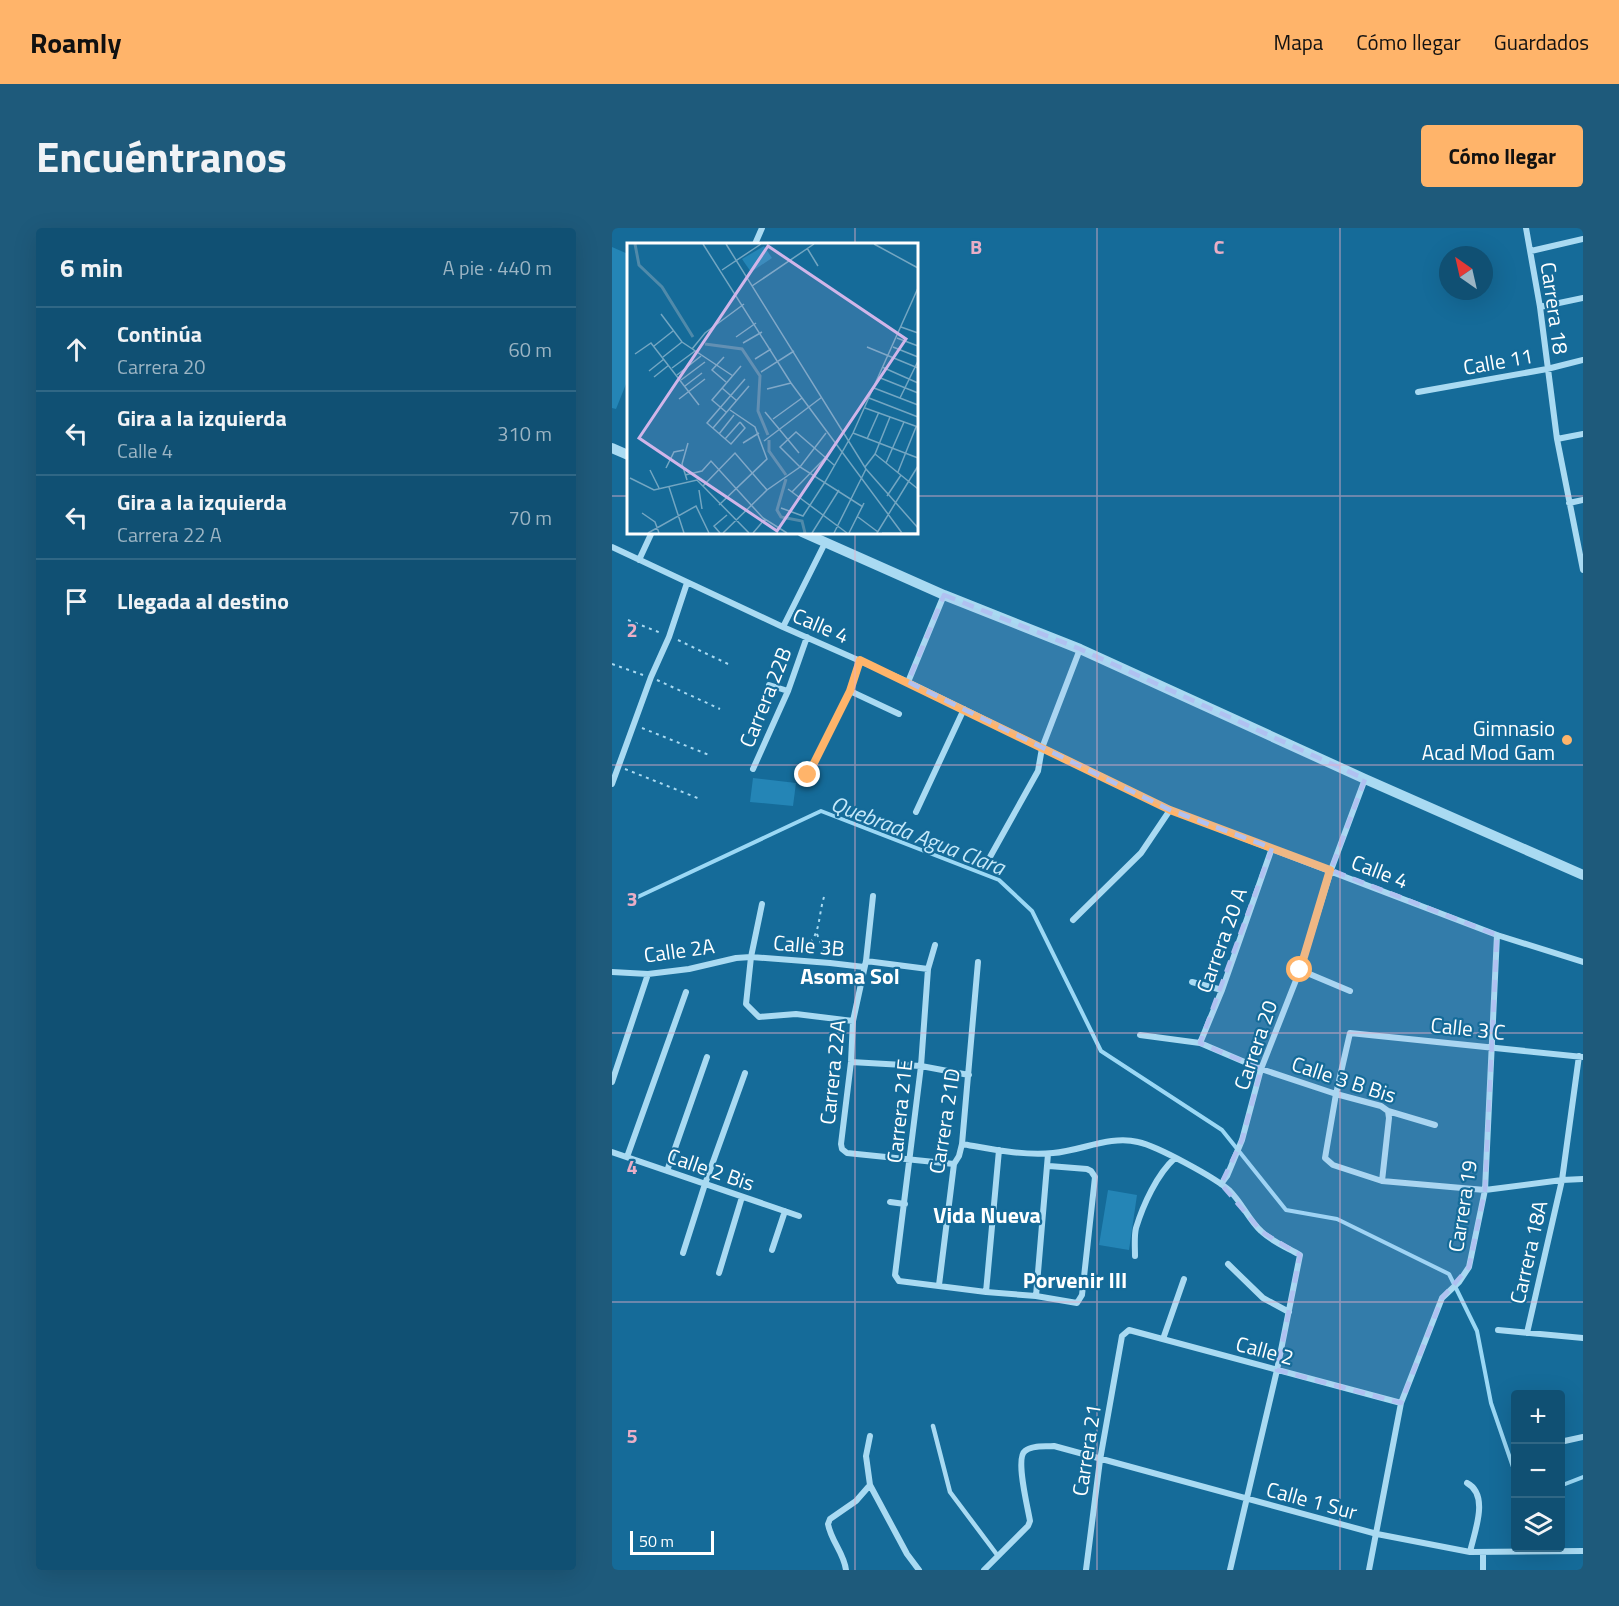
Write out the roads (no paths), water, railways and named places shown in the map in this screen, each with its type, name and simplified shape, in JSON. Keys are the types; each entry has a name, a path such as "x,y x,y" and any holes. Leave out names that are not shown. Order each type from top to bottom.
{"street":[{"path":"755,243 762,228"},
{"name":"Carrera 18","path":"1526,228 1540,307 1557,439 1583,568"},
{"path":"1530,251 1583,239"},
{"path":"1540,307 1583,298"},
{"name":"Calle 11","path":"1419,392 1547,369 1583,360"},
{"path":"1557,439 1583,434"},
{"path":"612,448 627,455"},
{"path":"1569,503 1583,500"},
{"path":"639,560 651,534"},
{"path":"806,534 944,595 1080,649 1583,875"},
{"path":"783,627 825,543"},
{"name":"Calle 4","path":"612,548 908,682 1170,810 1497,935 1583,962"},
{"path":"612,784 651,677 669,637 687,583"},
{"path":"908,682 944,595"},
{"name":"Carrera 22B","path":"753,769 788,691 807,637"},
{"path":"990,857 1038,771 1042,748 1080,649"},
{"path":"808,775 850,691 860,660"},
{"path":"769,685 788,691"},
{"path":"850,691 899,714"},
{"path":"916,812 964,709"},
{"name":"Carrera 20","path":"1221,1184 1227,1176 1242,1140 1261,1069 1300,970 1330,870 1365,779"},
{"path":"1073,920 1141,853 1170,810"},
{"name":"Carrera 20 A","path":"1200,1043 1222,990 1272,848"},
{"name":"Carrera 22A","path":"873,896 865,964 854,1021 841,1144 846,1153 910,1159"},
{"path":"762,904 751,957 746,1004 759,1017 796,1014 854,1021"},
{"name":"Carrera 19","path":"1369,1570 1401,1403 1442,1298 1459,1282 1469,1267 1485,1190 1497,935"},
{"name":"Carrera 21E","path":"935,945 928,969 921,1066 895,1275 899,1281 939,1285"},
{"name":"Calle 3B","path":"751,957 928,969"},
{"name":"Calle 2A","path":"612,972 648,974 751,957"},
{"name":"Carrera 21D","path":"939,1285 954,1164 962,1144 978,962"},
{"path":"1300,970 1350,991"},
{"path":"612,1082 648,974"},
{"path":"1192,982 1222,990"},
{"path":"627,1157 686,992"},
{"name":"Calle 3 C","path":"1336,1094 1350,1033 1581,1057"},
{"name":"Calle 3 B Bis","path":"1140,1035 1200,1043 1261,1069 1435,1125"},
{"path":"668,1171 707,1057"},
{"name":"Carrera 18A","path":"1527,1333 1562,1180 1581,1057"},
{"path":"851,1062 921,1066 969,1075"},
{"path":"683,1253 745,1073"},
{"path":"1336,1094 1325,1158 1333,1165 1383,1181 1485,1190 1583,1179"},
{"path":"1383,1181 1388,1111"},
{"path":"962,1144 1048,1154 1070,1152 1105,1142 1121,1140 1138,1142 1161,1150 1221,1184 1231,1192 1262,1232 1300,1255 1277,1370 1230,1570"},
{"path":"986,1292 999,1150"},
{"name":"Calle 2 Bis","path":"612,1152 799,1216"},
{"path":"1036,1296 1049,1166 1048,1154"},
{"path":"1135,1256 1136,1230 1146,1204 1158,1180 1175,1158"},
{"path":"910,1159 954,1164"},
{"path":"939,1285 1077,1303 1082,1295 1095,1177 1087,1169 1049,1166"},
{"path":"719,1273 742,1197"},
{"path":"890,1202 905,1204"},
{"path":"772,1250 785,1211"},
{"path":"1228,1264 1263,1299 1289,1312"},
{"path":"1164,1338 1184,1279"},
{"name":"Calle 2","path":"1122,1336 1129,1330 1164,1338 1401,1403"},
{"path":"1498,1330 1583,1338"},
{"name":"Carrera 21","path":"1086,1570 1100,1460 1122,1336"},
{"path":"870,1436 866,1456 870,1485 907,1554 919,1570"},
{"path":"1565,1441 1583,1437"},
{"name":"Calle 1 Sur","path":"998,1556 1028,1526 1030,1521 1020,1466 1024,1452 1038,1447 1054,1446 1377,1534 1470,1552 1583,1551"},
{"path":"1467,1483 1474,1489 1479,1500 1470,1552"},
{"path":"846,1570 828,1524 830,1519 856,1501 870,1485"},
{"path":"1483,1553 1483,1570"},
{"path":"984,1570 998,1556"}],"lane":[{"path":"933,1426 950,1492 998,1556"}],"waterway":[{"name":"Quebrada Agua Clara","path":"629,901 821,811 999,880 1032,911 1101,1051 1222,1130 1286,1210 1337,1219 1449,1274 1477,1331 1491,1403 1511,1461"},
{"name":"Quebrada Agua Clara","path":"1565,1484 1583,1477"}],"place":[{"name":"Gimnasio Acad Mod Gam","path":"1567,740"}],"district":[{"name":"Asoma Sol","path":"850,976"},
{"name":"Vida Nueva","path":"987,1215"},
{"name":"Porvenir III","path":"1075,1280"}]}
